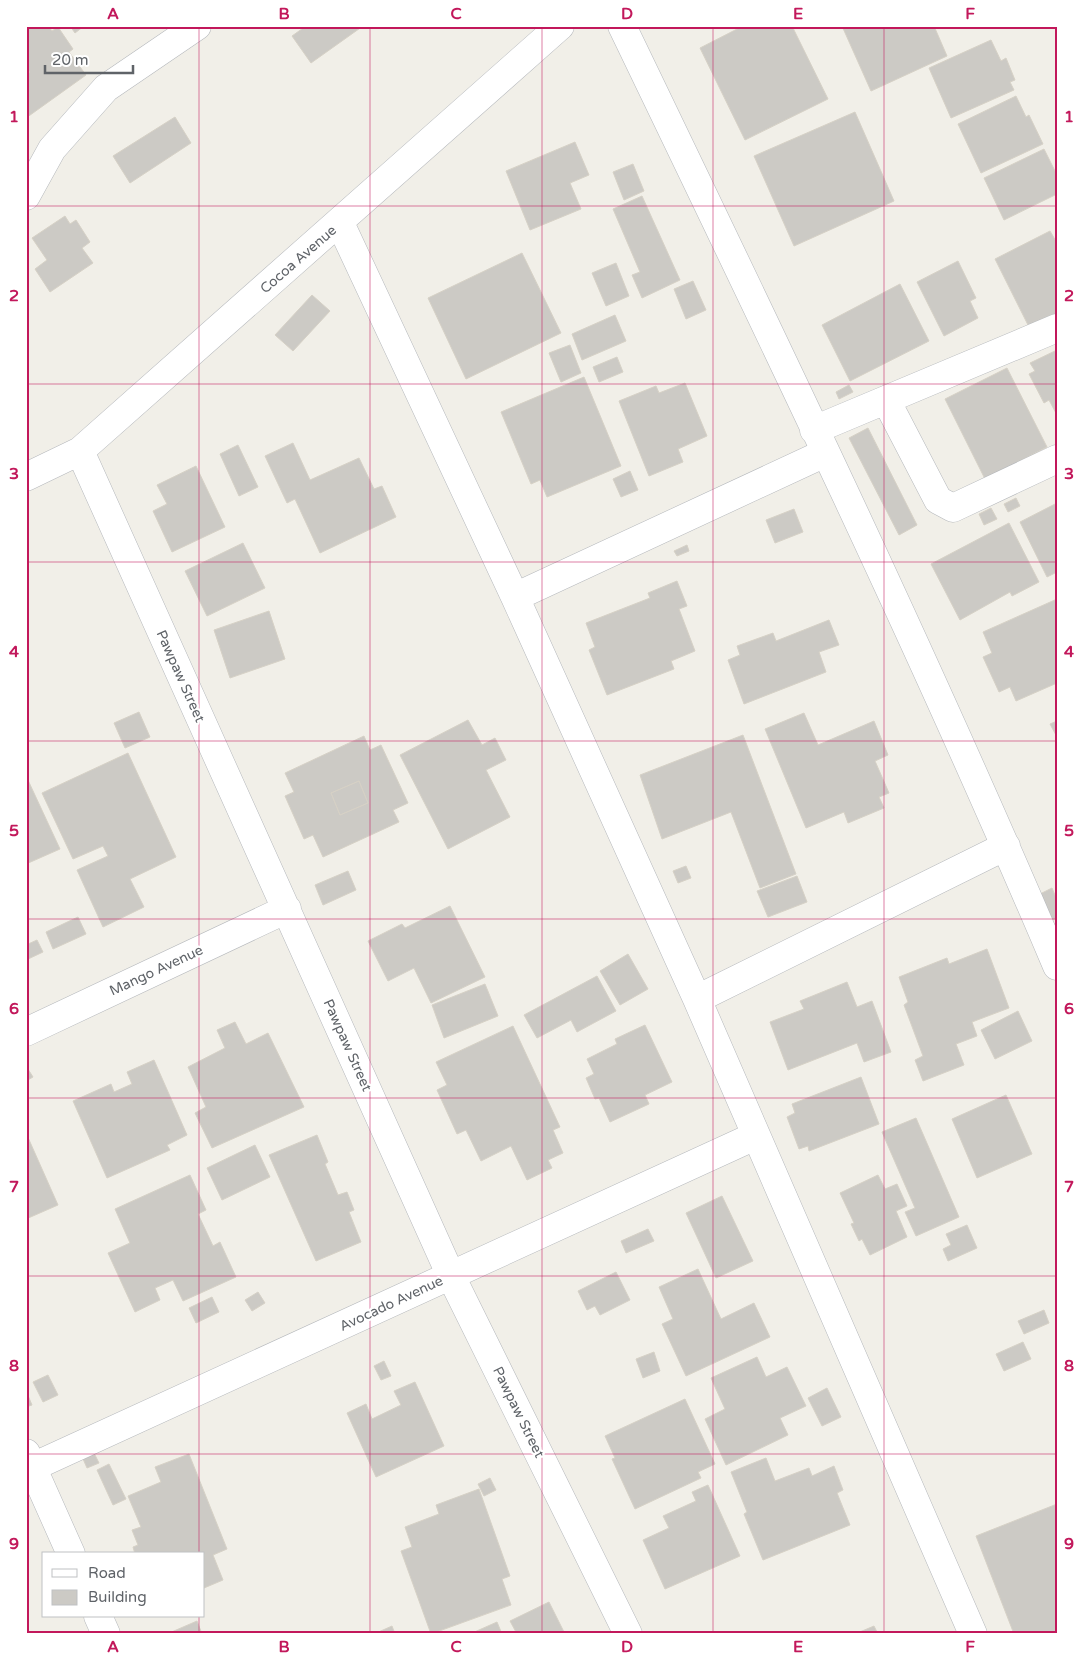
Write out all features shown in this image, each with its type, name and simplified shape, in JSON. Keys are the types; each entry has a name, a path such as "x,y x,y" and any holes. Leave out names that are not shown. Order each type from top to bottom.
{"street":[{"path":"26,196 52,149 106,88 197,26"},
{"name":"Cocoa Avenue","path":"26,476 80,451 340,223 560,26"},
{"path":"622,26 819,442 1006,846 1057,966"},
{"path":"340,223 515,597 698,999 755,1136 974,1634"},
{"path":"515,597 819,442 886,400 1057,328"},
{"path":"886,400 938,500 953,508 1057,459"},
{"name":"Pawpaw Street","path":"80,451 451,1276 628,1634"},
{"path":"698,999 1006,846"},
{"name":"Mango Avenue","path":"26,1032 287,909"},
{"name":"Avocado Avenue","path":"28,1464 451,1276 755,1136"},
{"path":"28,1464 70,1552"},
{"path":"99,1618 106,1634"}],"building":[{"path":"26,26 48,26 52,31 58,27 73,49 69,52 86,75 26,118 26,75 30,72 26,67"},
{"path":"70,26 84,26 75,33"},
{"path":"306,26 363,26 311,63 292,36"},
{"path":"743,26 792,26 828,99 745,140 700,48"},
{"path":"842,26 934,26 947,56 871,91"},
{"path":"991,40 1001,61 1006,58 1015,80 1010,82 1014,90 951,118 929,68"},
{"path":"1016,96 1026,117 1029,115 1043,144 981,173 958,124"},
{"path":"855,112 894,201 794,246 754,156"},
{"path":"175,117 191,143 130,183 113,156"},
{"path":"575,142 589,175 570,183 581,209 530,230 506,171"},
{"path":"1044,149 1057,175 1057,194 1004,220 984,178"},
{"path":"633,164 644,191 624,200 613,172"},
{"path":"642,196 680,280 642,298 632,275 640,272 613,209"},
{"path":"65,216 70,224 76,220 90,242 82,248 93,263 50,292 35,269 47,260 32,238"},
{"path":"1050,231 1057,243 1057,315 1030,329 995,259"},
{"path":"522,253 561,333 466,379 428,298"},
{"path":"958,261 976,298 970,301 978,318 944,336 917,282"},
{"path":"616,263 629,296 606,306 592,273"},
{"path":"693,281 706,310 686,319 674,289"},
{"path":"900,284 929,341 850,381 822,325"},
{"path":"312,295 330,311 293,351 275,335"},
{"path":"615,315 626,341 582,360 572,334"},
{"path":"570,345 581,373 561,382 549,353"},
{"path":"1057,350 1057,415 1049,400 1044,403 1029,374 1035,371 1030,363"},
{"path":"617,357 623,372 599,382 593,367"},
{"path":"1007,368 1047,447 985,479 945,399"},
{"path":"584,377 621,466 547,497 540,480 531,484 501,412"},
{"path":"685,383 707,436 678,449 683,462 649,476 619,401 656,386 659,393"},
{"path":"849,385 853,392 839,399 836,392"},
{"path":"868,428 917,525 899,535 849,438"},
{"path":"293,443 310,480 359,458 374,489 382,486 396,517 320,553 295,499 287,503 265,456"},
{"path":"238,445 258,487 239,496 220,454"},
{"path":"196,466 225,527 172,552 153,511 167,504 157,485"},
{"path":"630,471 638,490 621,497 613,479"},
{"path":"1016,498 1020,506 1008,512 1004,504"},
{"path":"1057,503 1057,572 1047,577 1020,522"},
{"path":"991,508 997,519 984,525 979,514"},
{"path":"794,509 803,532 775,543 766,520"},
{"path":"1009,523 1039,582 1012,596 1010,592 960,620 931,564"},
{"path":"243,543 265,588 207,616 185,571"},
{"path":"687,545 689,551 677,556 674,551"},
{"path":"677,581 687,606 679,609 695,651 671,661 674,669 607,695 589,650 595,647 586,623 650,598 648,593"},
{"path":"1057,599 1057,683 1016,701 1010,687 999,692 983,657 992,653 983,632"},
{"path":"269,611 285,659 230,678 214,630"},
{"path":"829,620 839,645 819,652 826,672 744,704 728,660 740,655 737,646 773,633 776,641"},
{"path":"139,712 150,737 125,748 114,723"},
{"path":"804,713 818,745 874,721 888,755 875,761 889,793 879,797 884,808 848,823 844,812 806,828 765,729"},
{"path":"468,720 482,745 495,738 506,760 486,770 510,817 448,849 400,755"},
{"path":"1057,721 1057,737 1050,724"},
{"path":"743,735 796,874 760,888 731,812 662,839 640,775"},
{"path":"364,736 370,750 381,745 408,803 393,810 399,822 323,857 313,835 304,839 285,796 294,792 285,773","holes":["359,781 368,803 340,815 331,793"]},
{"path":"128,753 176,857 130,879 144,907 103,927 77,870 108,856 103,846 73,859 42,793"},
{"path":"26,779 60,849 26,864"},
{"path":"359,781 368,803 340,815 331,793"},
{"path":"686,866 691,878 678,883 673,871"},
{"path":"348,871 356,890 323,905 315,885"},
{"path":"797,876 807,902 768,917 757,891"},
{"path":"1052,888 1057,900 1057,918 1052,920 1040,894"},
{"path":"450,906 485,977 431,1003 414,968 388,981 368,941 402,924 405,928"},
{"path":"78,917 86,934 53,949 46,932"},
{"path":"37,940 43,952 26,960 26,945"},
{"path":"987,949 1009,1008 972,1022 977,1036 956,1044 964,1065 923,1081 915,1060 923,1056 904,1005 908,1002 899,977 947,958 949,964"},
{"path":"628,954 648,989 620,1005 600,971"},
{"path":"597,976 616,1011 577,1032 571,1020 537,1038 524,1015"},
{"path":"847,982 857,1007 872,1001 891,1052 864,1062 857,1043 788,1070 770,1022 804,1009 800,1001"},
{"path":"485,984 498,1016 444,1038 432,1005"},
{"path":"1018,1011 1032,1041 995,1059 981,1030"},
{"path":"235,1022 246,1044 268,1033 304,1107 212,1148 195,1113 206,1107 188,1067 225,1048 217,1030"},
{"path":"645,1025 672,1082 645,1095 649,1104 610,1122 599,1098 595,1099 586,1078 594,1074 587,1059 617,1044 615,1039"},
{"path":"513,1026 560,1127 553,1130 563,1153 548,1160 552,1168 527,1180 511,1146 481,1161 466,1130 457,1134 437,1090 447,1085 436,1062"},
{"path":"154,1060 187,1135 167,1145 170,1150 107,1178 73,1101 111,1084 114,1092 132,1084 127,1072"},
{"path":"26,1066 33,1077 26,1081"},
{"path":"861,1077 879,1124 809,1151 808,1146 799,1149 787,1117 795,1113 792,1104"},
{"path":"1006,1095 1032,1154 977,1178 952,1119"},
{"path":"916,1118 959,1217 916,1236 905,1212 915,1208 882,1132"},
{"path":"26,1133 58,1205 26,1219"},
{"path":"317,1135 328,1162 325,1164 338,1195 347,1192 354,1210 349,1212 361,1242 316,1261 269,1155"},
{"path":"255,1145 270,1177 222,1200 207,1168"},
{"path":"190,1175 206,1210 198,1214 213,1246 220,1242 236,1277 183,1301 173,1280 155,1288 160,1300 135,1312 108,1253 130,1243 115,1209"},
{"path":"878,1175 885,1189 897,1184 907,1206 896,1211 907,1237 870,1255 862,1239 859,1241 851,1224 854,1223 840,1193"},
{"path":"722,1196 753,1261 716,1278 686,1213"},
{"path":"967,1225 977,1248 948,1261 943,1249 951,1245 946,1234"},
{"path":"648,1229 654,1241 626,1253 621,1241"},
{"path":"698,1269 721,1319 754,1303 770,1337 686,1376 662,1324 673,1319 659,1287"},
{"path":"616,1272 630,1300 600,1315 595,1306 587,1310 578,1291"},
{"path":"258,1292 265,1303 252,1311 245,1300"},
{"path":"212,1297 219,1312 196,1323 189,1308"},
{"path":"1044,1310 1049,1323 1024,1334 1018,1321"},
{"path":"1023,1342 1031,1359 1004,1371 996,1354"},
{"path":"654,1352 660,1371 643,1378 636,1359"},
{"path":"757,1357 766,1377 787,1367 806,1406 780,1418 788,1435 726,1465 705,1419 725,1409 711,1378"},
{"path":"384,1361 391,1376 381,1380 374,1366"},
{"path":"48,1375 58,1395 43,1402 33,1382"},
{"path":"415,1382 444,1446 376,1477 347,1413 366,1404 372,1419 401,1405 394,1391"},
{"path":"827,1388 841,1417 822,1426 808,1398"},
{"path":"26,1391 32,1405 26,1407"},
{"path":"685,1399 715,1464 698,1472 701,1478 635,1509 612,1459 615,1458 605,1436"},
{"path":"91,1447 99,1463 87,1468 80,1452"},
{"path":"189,1454 227,1549 213,1555 223,1580 205,1588 205,1552 134,1552 133,1547 138,1545 132,1530 141,1527 128,1496 161,1482 155,1467"},
{"path":"766,1458 775,1481 809,1468 812,1476 834,1466 843,1490 837,1493 850,1525 763,1560 744,1514 747,1512 731,1472"},
{"path":"109,1464 126,1499 113,1505 97,1470"},
{"path":"490,1478 496,1490 484,1496 478,1484"},
{"path":"708,1485 740,1556 665,1589 643,1540 669,1528 663,1516 696,1501 692,1492"},
{"path":"479,1489 510,1576 502,1579 511,1605 431,1634 401,1551 412,1547 405,1527 439,1514 436,1505"},
{"path":"1057,1504 1057,1634 1014,1634 976,1536"},
{"path":"549,1602 565,1634 517,1634 510,1621"},
{"path":"197,1621 202,1634 167,1634"},
{"path":"497,1622 502,1634 470,1634"},
{"path":"392,1626 395,1634 374,1634"},
{"path":"874,1626 878,1634 855,1634"}]}
